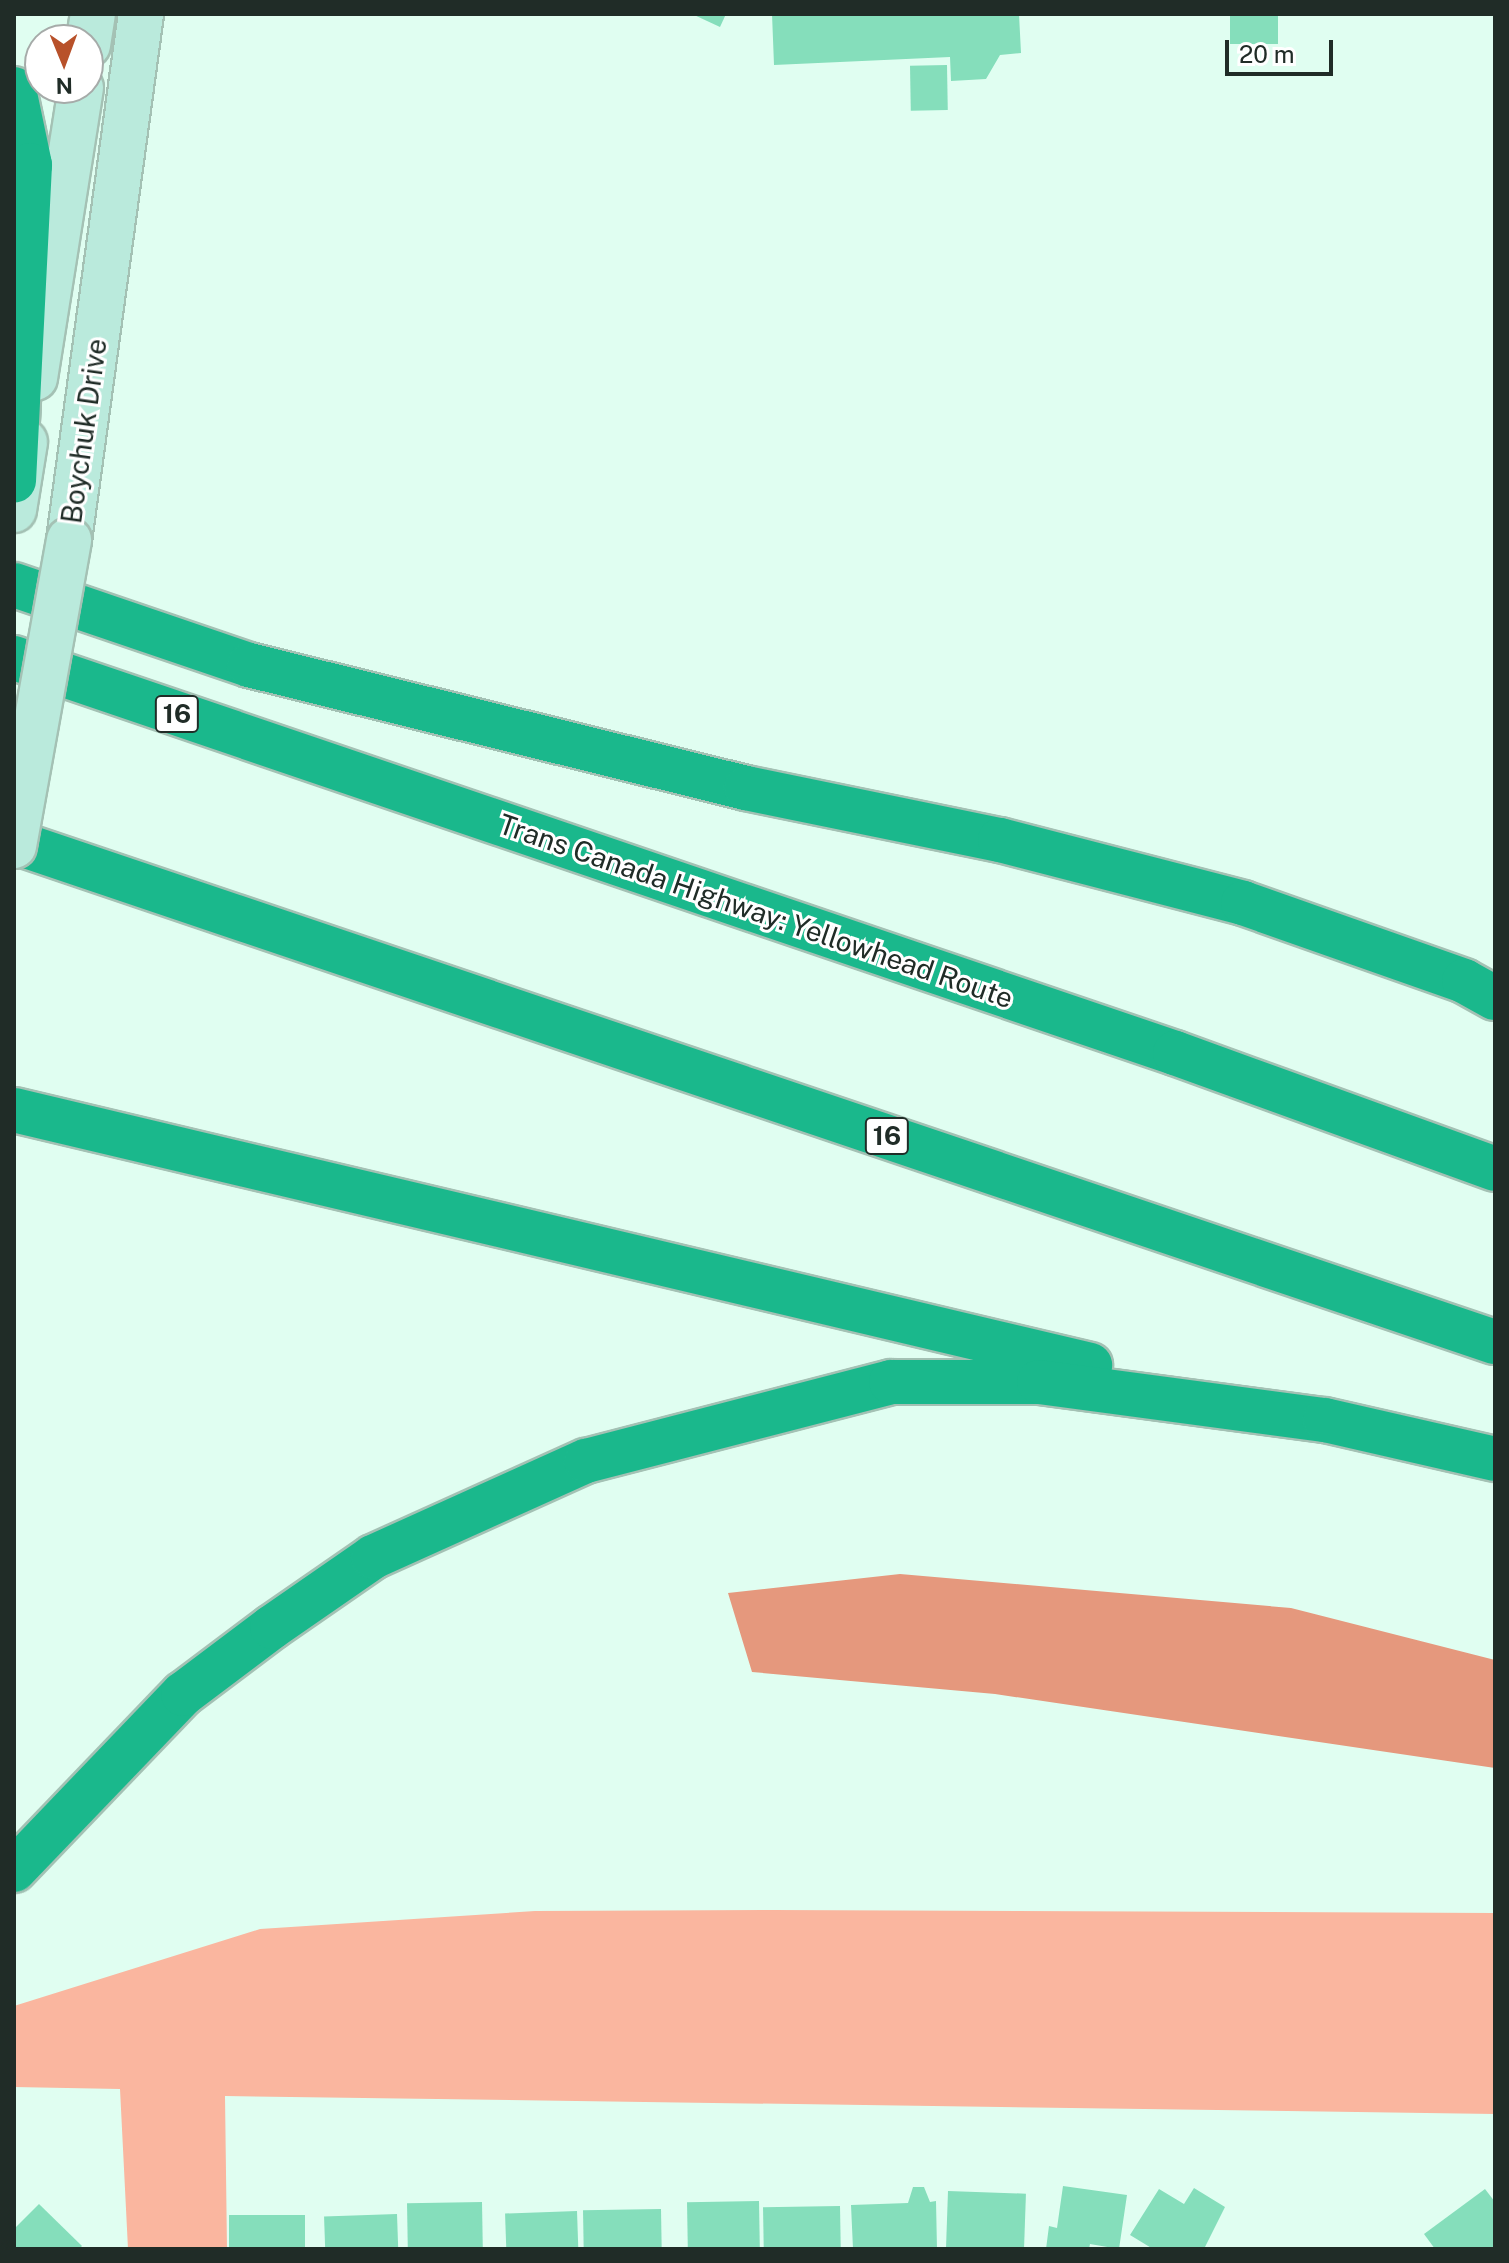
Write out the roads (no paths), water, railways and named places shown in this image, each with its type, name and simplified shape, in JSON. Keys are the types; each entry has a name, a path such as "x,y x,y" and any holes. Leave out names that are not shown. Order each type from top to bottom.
{"highway":[{"path":"14,89 30,165 14,481"},
{"path":"14,585 265,669 746,788 1000,840 1243,903 1464,981 1495,998"},
{"name":"Trans Canada Highway: Yellowhead Route","path":"14,658 1160,1048 1495,1169"},
{"name":"16","path":"14,844 1495,1342"},
{"path":"14,1110 1495,1459"},
{"path":"14,1870 183,1694 272,1627 373,1557 586,1461 891,1382 1039,1382 1325,1420"}],"main road":[{"name":"Boychuk Drive","path":"14,844 69,540 141,14"},
{"name":"Boychuk Drive","path":"14,510 78,104"}]}
